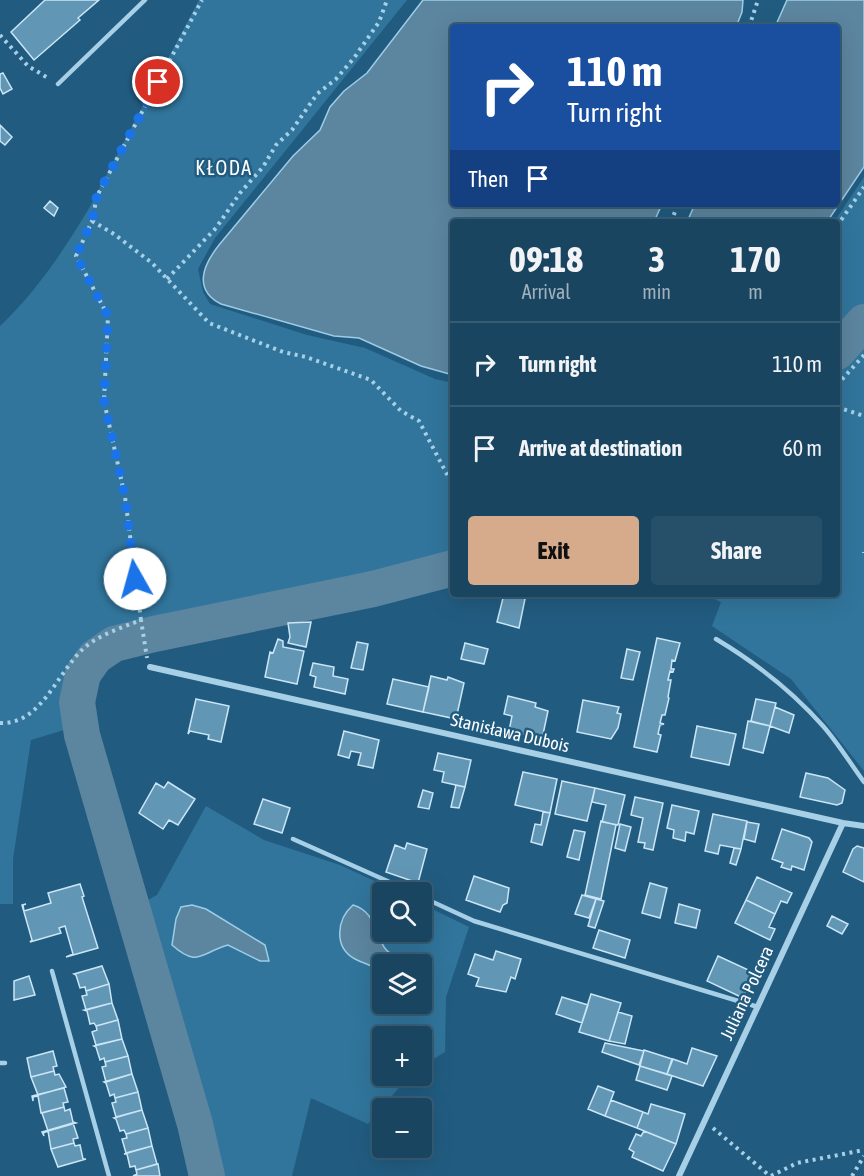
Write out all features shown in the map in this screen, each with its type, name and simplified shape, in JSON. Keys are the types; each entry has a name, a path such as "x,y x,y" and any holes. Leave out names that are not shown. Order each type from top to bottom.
{"street":[{"name":"Stanisława Dubois","path":"150,667 843,823 864,825"},
{"name":"Juliana Polcera","path":"679,1176 843,823"}],"lane":[{"path":"58,84 145,0"},
{"path":"716,639 787,690 824,727 864,782"},
{"path":"293,839 390,882"},
{"path":"432,902 474,921 758,1007"},
{"path":"52,970 109,1176"}],"path":[{"path":"145,651 125,497 104,401 108,316 76,256 92,221 97,196 202,0"},
{"path":"167,279 216,228 240,193 263,167 276,145 292,130 317,94 336,80 354,58 379,22 387,0"},
{"path":"750,24 758,0"},
{"path":"0,34 28,66 58,84"},
{"path":"840,221 864,187"},
{"path":"92,221 114,234 152,263 209,323 283,352 306,357 371,380 401,411 419,421 450,480"},
{"path":"840,382 864,355"},
{"path":"840,408 864,416"},
{"path":"0,723 8,723 28,716 84,647 101,637 141,622"},
{"path":"704,1120 770,1176 797,1163 864,1150"},
{"path":"852,1176 864,1156"}],"shaded area":[{"path":"199,0 407,0 215,238 198,269 203,292 210,304 307,335 365,348 435,379 450,382 450,562 237,602 131,629 110,637 81,662 72,678 72,717 64,730 31,740 13,859 13,904 0,904 0,326 48,271 88,210"},
{"path":"423,0 743,0 742,12 737,24 450,24 450,207 661,207 655,219 450,219 450,374 421,366 359,338 334,336 221,304 206,291 204,284 205,268 219,245 293,156 320,130 330,107 344,91 367,73"},
{"path":"787,0 864,0 864,167 840,203 840,24 776,24"},
{"path":"864,177 864,312 840,339 840,219 836,219"},
{"path":"694,207 837,207 829,219 688,219"},
{"path":"864,331 864,771 791,679 712,626 721,602 710,597 840,597 840,358"},
{"path":"206,806 264,840 340,865 377,882 372,882 372,942 432,942 432,909 469,927 446,997 445,1052 432,1060 432,1026 372,1026 372,1086 400,1086 390,1098 372,1098 372,1119 368,1124 311,1098 292,1176 219,1176 164,982 144,902 157,895"},
{"path":"192,905 206,909 265,945 269,961 260,961 228,945 199,957 188,956 181,952 172,945 176,919 181,907"},
{"path":"353,905 369,916 372,920 372,942 382,942 391,954 372,954 372,967 355,959 343,947 340,940 341,925"}],"building":[{"path":"45,0 99,0 78,18 80,20 34,60 11,32"},
{"path":"3,73 12,89 3,94 0,88 0,74"},
{"path":"0,125 12,137 5,145 0,141"},
{"path":"50,201 58,208 54,216 44,208"},
{"path":"503,597 525,597 519,628 497,622"},
{"path":"311,622 306,647 288,643 290,637 288,623"},
{"path":"657,638 680,643 675,661 672,660 671,669 674,669 673,672 670,671 668,680 671,680 669,698 665,715 662,715 660,723 664,724 660,725 658,734 661,735 657,752 634,747"},
{"path":"278,639 283,641 283,647 304,651 297,684 265,677 270,652 273,653"},
{"path":"357,642 368,644 363,670 351,668"},
{"path":"465,643 488,649 484,664 461,659"},
{"path":"627,649 640,652 633,680 621,678"},
{"path":"313,663 334,667 333,676 348,679 345,694 314,687 316,677 310,675"},
{"path":"431,676 447,680 448,677 464,683 456,719 423,712"},
{"path":"393,679 429,687 423,712 387,704"},
{"path":"508,696 536,703 535,707 548,711 542,739 509,731 512,716 504,714"},
{"path":"196,699 229,706 221,742 208,739 209,735 190,731 188,734"},
{"path":"756,699 776,703 770,726 751,721"},
{"path":"583,700 619,707 617,713 621,714 618,728 611,739 577,732"},
{"path":"775,707 794,715 789,733 770,726"},
{"path":"748,721 770,726 763,753 743,748"},
{"path":"697,726 736,734 729,765 691,757"},
{"path":"344,731 379,740 373,768 358,765 361,753 351,751 349,758 338,755"},
{"path":"438,753 471,760 465,787 442,782 444,772 434,770"},
{"path":"523,772 557,779 550,813 515,805"},
{"path":"806,773 828,778 845,790 842,803 837,805 800,797"},
{"path":"562,781 595,788 587,821 555,814"},
{"path":"168,782 195,799 178,825 169,820 163,829 139,813 156,783 164,788"},
{"path":"456,785 465,787 459,808 451,807"},
{"path":"595,788 625,795 618,825 602,822 606,805 592,802"},
{"path":"423,790 433,793 429,809 418,807"},
{"path":"635,797 663,803 653,850 644,848 645,843 638,842 643,818 631,815"},
{"path":"263,799 290,808 282,833 254,824"},
{"path":"672,805 699,811 694,834 686,832 685,841 673,838 674,830 667,828"},
{"path":"543,812 550,813 542,845 531,842 535,824 541,825"},
{"path":"713,814 747,821 741,849 720,845 718,854 705,851"},
{"path":"601,821 616,825 601,899 585,895"},
{"path":"747,822 759,824 755,842 744,839"},
{"path":"620,824 631,827 625,851 615,848"},
{"path":"782,829 809,838 812,842 804,870 792,866 791,870 781,867 783,863 772,859"},
{"path":"574,830 585,832 579,860 567,857"},
{"path":"407,843 427,849 418,882 386,872 395,845 405,849"},
{"path":"857,846 864,848 864,882 843,872 853,849"},
{"path":"734,848 741,849 736,865 730,863"},
{"path":"474,876 509,888 507,903 503,905 500,912 466,900"},
{"path":"757,877 792,893 787,903 781,901 775,914 746,900"},
{"path":"650,883 667,888 660,918 642,913"},
{"path":"80,884 98,948 66,957 73,954 65,926 59,928 61,933 30,942 32,940 22,905 26,904 23,905 24,911 51,903 48,893"},
{"path":"582,895 596,899 589,918 575,914"},
{"path":"596,899 604,901 595,928 588,926"},
{"path":"746,900 775,914 769,927 775,929 770,940 735,923"},
{"path":"679,904 700,910 696,928 675,923"},
{"path":"832,916 848,924 842,934 827,926"},
{"path":"599,930 630,940 625,958 593,948"},
{"path":"496,951 521,959 515,979 511,977 506,992 476,986 479,978 468,974 475,954 493,960"},
{"path":"718,956 755,973 743,998 707,981"},
{"path":"102,966 109,984 86,991 85,987 80,988 74,974"},
{"path":"29,976 35,995 14,1000 14,981"},
{"path":"109,984 112,1003 86,1010 82,996 87,995 86,991"},
{"path":"591,994 621,1003 609,1041 579,1032"},
{"path":"562,997 588,1005 582,1023 556,1014"},
{"path":"112,1003 118,1020 96,1026 94,1023 90,1024 87,1011 84,1010"},
{"path":"618,1012 632,1016 625,1044 609,1041"},
{"path":"118,1020 122,1039 96,1045 92,1032 97,1030 96,1026"},
{"path":"122,1039 128,1056 105,1062 104,1058 100,1060 94,1046"},
{"path":"605,1043 644,1051 639,1065 602,1052"},
{"path":"692,1048 717,1056 703,1086 667,1074 673,1059 687,1064"},
{"path":"644,1050 672,1059 667,1074 640,1066"},
{"path":"53,1051 57,1066 53,1067 54,1071 31,1077 27,1058"},
{"path":"128,1056 132,1074 106,1082 102,1067 106,1066 105,1062"},
{"path":"640,1066 672,1076 667,1090 636,1080"},
{"path":"54,1071 55,1075 59,1074 66,1087 38,1095 31,1077"},
{"path":"132,1074 138,1092 115,1098 114,1094 110,1096 104,1082"},
{"path":"598,1086 614,1092 605,1116 588,1109"},
{"path":"64,1088 68,1102 63,1103 64,1107 41,1113 38,1096 33,1097 33,1101 32,1096"},
{"path":"138,1092 142,1110 116,1117 112,1103 116,1102 115,1098"},
{"path":"611,1100 643,1112 637,1128 605,1116"},
{"path":"651,1104 685,1114 676,1144 637,1128 643,1112 648,1114"},
{"path":"64,1107 65,1111 70,1109 73,1122 76,1123 48,1131 42,1113"},
{"path":"142,1110 148,1128 126,1134 124,1130 120,1131 114,1118"},
{"path":"73,1123 78,1138 73,1139 74,1143 51,1149 48,1131 43,1133 44,1136 42,1132"},
{"path":"148,1128 152,1146 126,1153 122,1139 127,1138 126,1134"},
{"path":"644,1131 676,1144 663,1171 632,1157 634,1152 629,1149 636,1134 641,1136"},
{"path":"74,1143 75,1146 80,1145 83,1159 86,1159 58,1167 51,1149"},
{"path":"152,1146 157,1164 136,1170 135,1166 130,1167 127,1154 124,1154"},
{"path":"158,1164 160,1176 133,1176 137,1174 136,1170"}],"waterway":[{"path":"840,349 864,322"},
{"path":"207,1176 195,1124 82,735 77,702 83,674 95,657 114,644 373,589 450,569"}],"district":[{"name":"KŁODA","path":"224,168"}],"route":[{"path":"135,579 125,497 104,401 108,316 76,256 92,221 97,196 158,82"}]}
